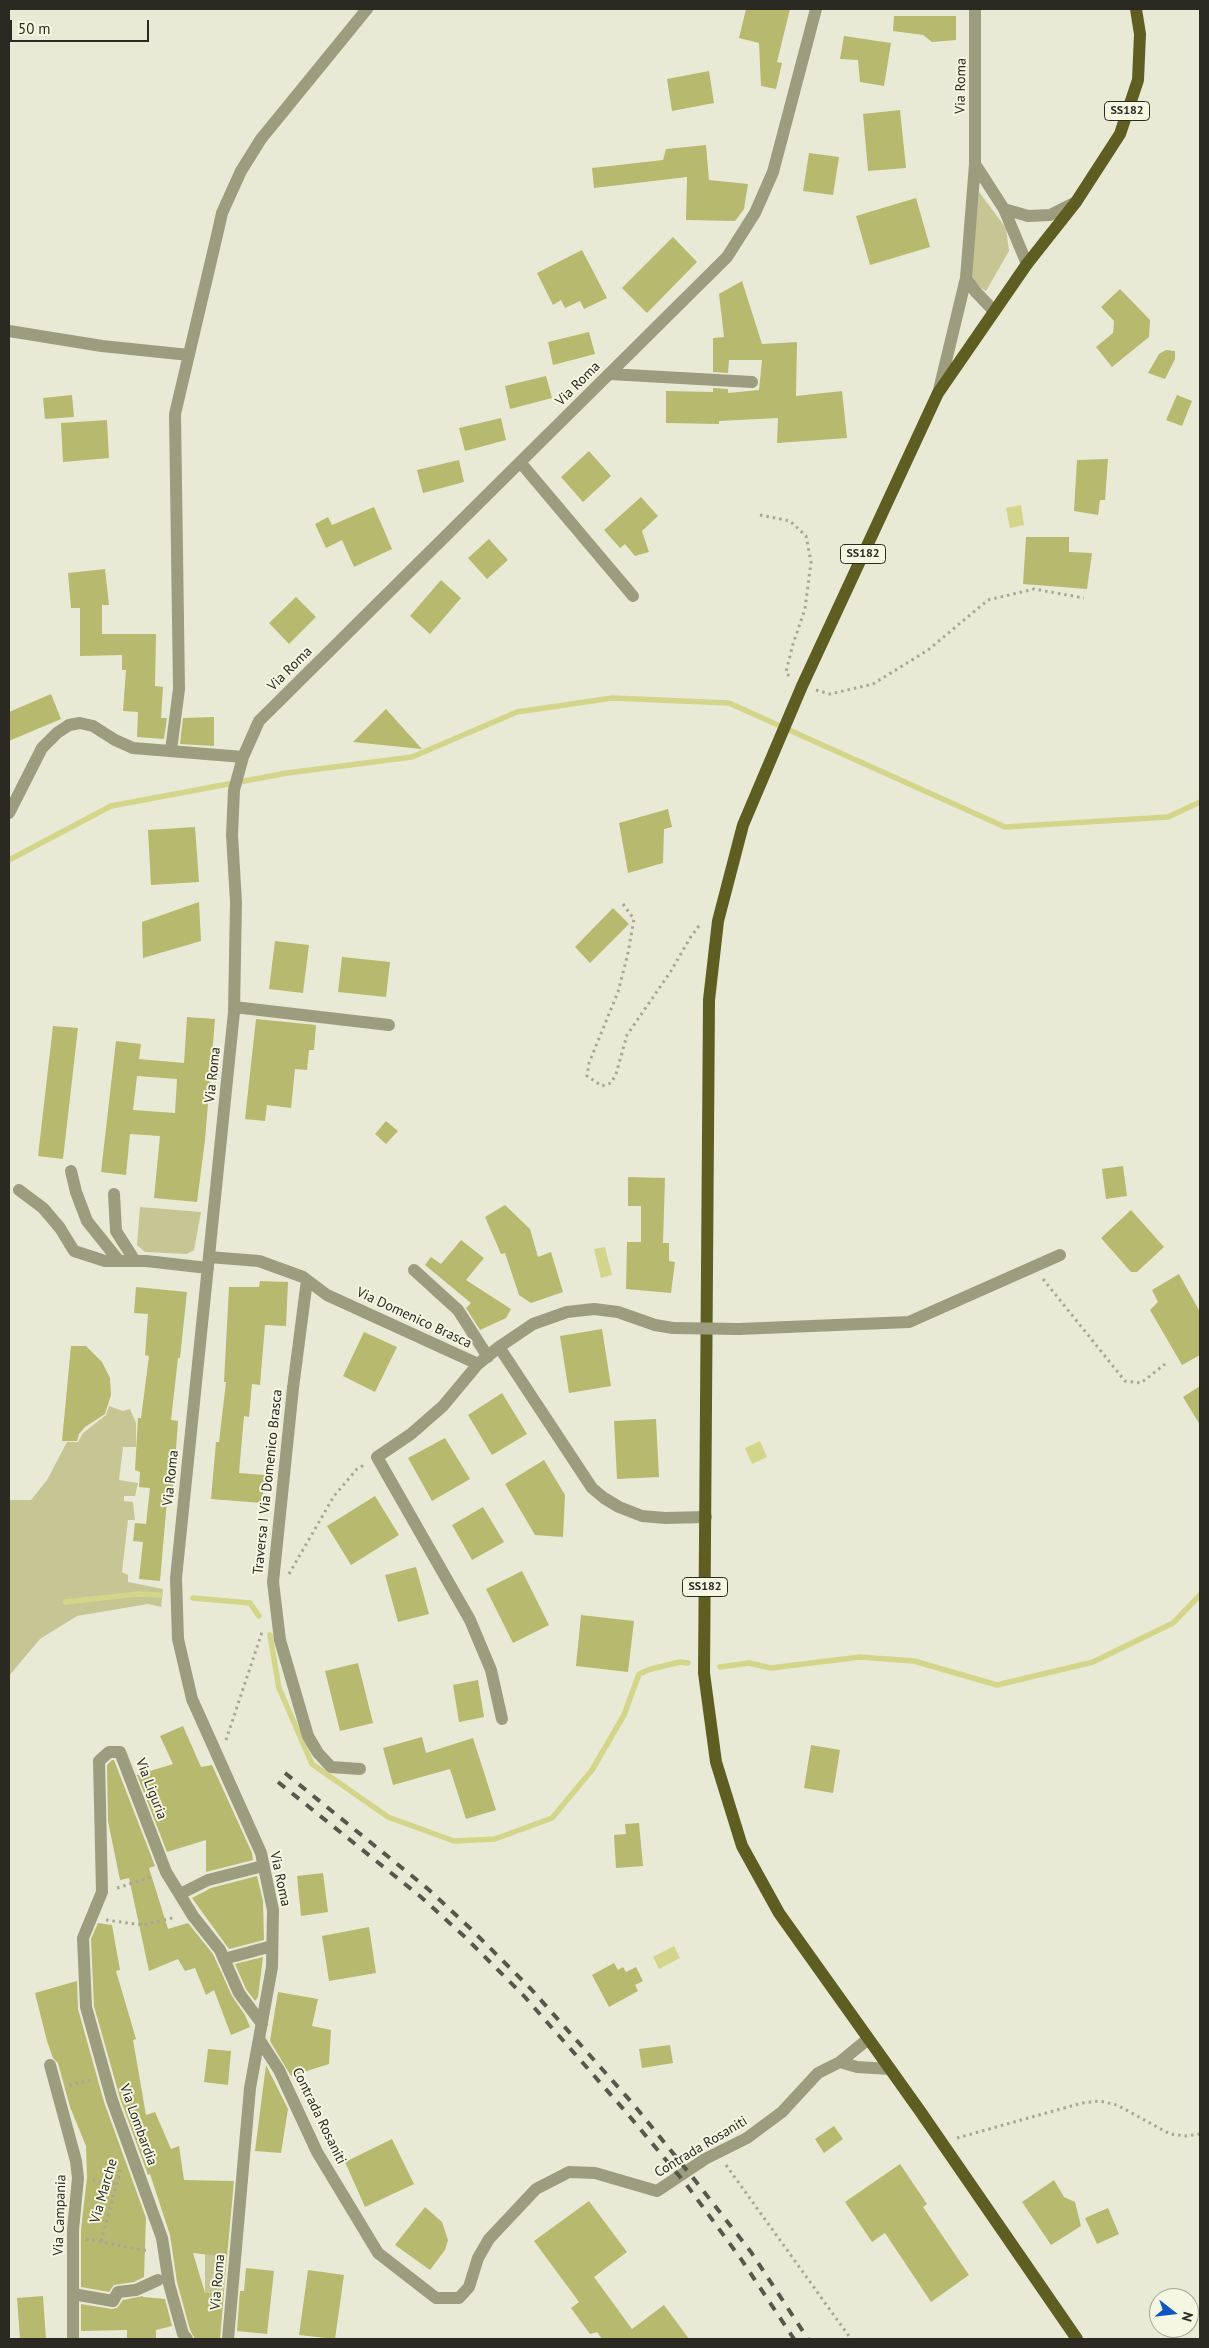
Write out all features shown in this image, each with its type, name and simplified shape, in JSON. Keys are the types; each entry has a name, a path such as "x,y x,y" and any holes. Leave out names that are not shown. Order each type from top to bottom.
{"main road":[{"name":"SS182","path":"1077,2339 942,2143 779,1914 742,1846 716,1762 704,1673 709,1000 718,921 743,825 802,686 938,393 1027,264 1076,202 1120,134 1138,80 1140,34 1136,9"}],"street":[{"path":"171,750 179,689 176,414 222,213 241,171 261,139 367,9"},
{"name":"Via Roma","path":"228,2339 250,2088 272,1968 272,1910 261,1854 192,1699 178,1638 176,1578 234,1008 236,902 232,835 234,790 239,770 243,756 259,721 727,257 755,214 773,172 816,9"},
{"name":"Via Roma","path":"938,393 966,278 975,164 975,9"},
{"path":"975,164 1004,209 1027,264"},
{"path":"1004,209 1028,216 1050,215 1076,202"},
{"path":"966,278 975,291 994,311"},
{"path":"9,331 93,345 189,355"},
{"path":"609,374 752,382"},
{"path":"520,462 633,596"},
{"path":"9,813 42,748 57,733 69,725 93,726 115,740 133,748 243,756"},
{"path":"234,1008 389,1025"},
{"path":"71,1171 76,1192 87,1221 119,1261"},
{"name":"Via Domenico Brasca","path":"19,1190 43,1208 60,1228 74,1251 105,1261 259,1262 307,1280 327,1295 483,1361 533,1324 567,1312 594,1309 618,1312 655,1325 673,1328 739,1329 909,1322 1060,1255"},
{"path":"114,1194 116,1231 135,1261"},
{"path":"414,1270 458,1310 483,1361 443,1406 411,1434 377,1457 470,1620 491,1670 502,1719"},
{"name":"Traversa I Via Domenico Brasca","path":"307,1280 293,1388 273,1582 274,1598 280,1640 308,1736 318,1753 331,1767 360,1769"},
{"path":"500,1347 592,1488 604,1498 619,1507 642,1516 665,1518 706,1517"},
{"name":"Via Liguria","path":"92,1917 102,1892 99,1761 109,1752 120,1752 166,1872 193,1916 220,1950 239,1993 262,2024"},
{"path":"180,1894 208,1880 263,1866"},
{"name":"Via Lombardia","path":"92,1917 83,1938 86,2007 105,2076 128,2147 162,2238 169,2284 183,2334 187,2339"},
{"path":"224,1959 272,1946"},
{"name":"Contrada Rosaniti","path":"259,2039 279,2070 317,2152 378,2253 436,2298 459,2298 469,2287 478,2258 489,2239 536,2189 569,2172 595,2173 657,2191 717,2153 747,2138 782,2112 818,2073 840,2062 868,2039"},
{"path":"840,2062 857,2067 890,2069"},
{"name":"Via Campania","path":"50,2065 76,2161 78,2178 73,2238 73,2339"},
{"path":"73,2294 113,2301 118,2292 136,2290 158,2280"}],"path":[{"path":"760,515 790,521 806,536 811,562 805,609 786,672 802,686 830,694 873,684 928,650 988,600 1034,589 1084,598"},
{"path":"623,904 634,919 628,953 618,992 589,1063 587,1076 602,1086 611,1083 616,1074 627,1035 671,971 690,938 704,919 718,921"},
{"path":"1033,1267 1125,1381 1141,1383 1165,1364"},
{"path":"274,1598 305,1550 334,1496 357,1469 377,1457"},
{"path":"226,1740 265,1623"},
{"path":"102,1892 166,1872"},
{"path":"92,1917 143,1925 180,1916"},
{"path":"56,2089 105,2076"},
{"path":"942,2143 1044,2113 1082,2103 1100,2101 1117,2105 1170,2134 1186,2136 1200,2134"},
{"name":"Via Marche","path":"101,2241 128,2147"},
{"path":"717,2153 851,2339"},
{"path":"78,2178 117,2184"},
{"path":"73,2238 148,2249 158,2280"}],"shaded area":[{"path":"979,192 1006,228 1009,251 986,291 978,286 971,273"},
{"path":"1021,505 1024,525 1010,528 1006,508"},
{"path":"140,1207 201,1212 194,1250 187,1254 145,1252 137,1245"},
{"path":"605,1247 612,1275 601,1278 594,1249"},
{"path":"109,1406 123,1411 130,1409 136,1423 136,1447 123,1447 119,1480 138,1483 135,1496 124,1496 124,1501 133,1502 135,1520 128,1520 122,1572 128,1575 128,1582 163,1589 161,1607 148,1604 77,1616 40,1639 9,1676 9,1500 31,1500 47,1480 67,1442 78,1442 83,1433 106,1415"},
{"path":"760,1441 767,1457 752,1464 745,1448"},
{"path":"674,1946 680,1958 659,1969 653,1957"},
{"path":"205,2254 227,2257 224,2292 205,2293"}],"building":[{"path":"746,9 790,9 777,62 782,63 776,89 761,86 759,43 739,38"},
{"path":"894,16 956,16 956,40 932,42 923,35 893,31"},
{"path":"844,36 891,43 884,86 860,82 858,60 840,59"},
{"path":"709,71 714,103 672,111 667,79"},
{"path":"900,110 906,168 868,171 863,114"},
{"path":"706,145 709,180 748,184 744,209 735,221 686,220 687,177 594,188 592,168 663,160 666,149"},
{"path":"809,153 839,157 833,195 803,191"},
{"path":"916,198 930,247 870,265 856,216"},
{"path":"673,237 697,262 647,313 622,288"},
{"path":"582,250 607,298 584,309 580,301 565,308 561,300 553,305 537,273"},
{"path":"742,281 762,344 797,342 796,396 842,391 847,438 777,443 778,418 719,421 719,424 666,423 666,391 713,392 713,388 728,389 728,393 759,390 762,360 729,360 728,373 713,372 713,338 724,337 719,294"},
{"path":"1120,289 1150,320 1149,337 1112,367 1096,347 1113,333 1114,321 1101,307"},
{"path":"589,332 595,354 553,365 548,342"},
{"path":"1166,350 1175,351 1175,359 1165,379 1148,373 1159,354"},
{"path":"546,376 552,398 510,409 505,386"},
{"path":"72,395 74,417 45,419 43,398"},
{"path":"1177,395 1192,401 1182,426 1166,420"},
{"path":"501,418 506,440 465,451 459,428"},
{"path":"107,420 109,458 63,462 61,423"},
{"path":"589,451 611,476 583,502 561,477"},
{"path":"1108,459 1105,500 1100,500 1098,515 1074,511 1077,460"},
{"path":"459,460 464,482 423,493 417,470"},
{"path":"641,497 658,516 642,531 649,552 635,556 625,544 620,548 604,530"},
{"path":"374,507 392,549 354,567 342,540 326,548 315,524 328,517 332,525"},
{"path":"1026,537 1069,537 1069,552 1092,553 1087,589 1023,584"},
{"path":"489,539 508,560 487,579 468,558"},
{"path":"105,569 109,605 102,605 102,634 156,634 155,686 163,687 161,718 167,718 164,739 137,737 138,712 123,711 126,670 122,670 122,655 80,656 80,608 71,608 68,573"},
{"path":"441,580 461,598 430,634 410,616"},
{"path":"296,597 316,617 289,644 269,623"},
{"path":"51,694 61,719 9,741 9,712"},
{"path":"386,709 422,749 353,742"},
{"path":"214,717 214,746 180,744 183,718"},
{"path":"668,809 672,827 664,829 663,863 628,873 619,823"},
{"path":"195,827 199,882 151,885 148,830"},
{"path":"199,902 201,941 143,958 142,922"},
{"path":"613,908 629,924 590,963 575,947"},
{"path":"275,941 309,945 303,993 269,989"},
{"path":"342,957 390,962 386,997 338,992"},
{"path":"187,1017 215,1019 205,1140 197,1202 154,1198 160,1136 130,1134 126,1175 101,1172 116,1041 141,1044 139,1059 184,1063","holes":["137,1076 177,1079 175,1113 133,1110"]},
{"path":"256,1019 316,1025 314,1050 309,1050 307,1070 295,1069 291,1108 267,1105 265,1121 245,1119"},
{"path":"53,1026 78,1028 63,1159 38,1156"},
{"path":"386,1121 398,1131 386,1144 375,1134"},
{"path":"1123,1166 1127,1196 1106,1199 1102,1169"},
{"path":"628,1177 665,1178 663,1243 669,1243 669,1261 675,1262 671,1293 626,1289 627,1242 641,1242 641,1206 628,1206"},
{"path":"505,1205 530,1229 538,1257 551,1252 563,1292 531,1303 519,1295 505,1253 501,1254 485,1217"},
{"path":"1131,1210 1164,1247 1137,1272 1131,1272 1101,1238"},
{"path":"461,1240 484,1258 466,1280 511,1309 506,1318 480,1330 466,1308 471,1303 425,1265 431,1257 441,1264"},
{"path":"1179,1274 1200,1312 1200,1355 1182,1365 1150,1310 1158,1302 1152,1290"},
{"path":"260,1281 288,1282 286,1326 265,1325 260,1385 252,1384 249,1417 244,1416 239,1473 265,1475 262,1503 211,1499 216,1442 219,1442 226,1382 224,1382 229,1287 259,1287"},
{"path":"136,1287 187,1292 171,1420 178,1421 173,1489 168,1489 160,1581 139,1579 143,1542 133,1541 135,1523 146,1524 150,1488 139,1487 140,1472 135,1470 138,1418 141,1418 149,1356 145,1355 148,1314 134,1313"},
{"path":"602,1329 611,1386 569,1393 560,1336"},
{"path":"364,1332 397,1347 375,1392 343,1376"},
{"path":"71,1346 86,1346 102,1362 110,1378 111,1395 105,1414 85,1427 79,1434 77,1441 62,1441"},
{"path":"1200,1386 1200,1425 1183,1397"},
{"path":"502,1393 527,1434 492,1455 468,1415"},
{"path":"656,1419 659,1477 617,1479 614,1421"},
{"path":"445,1438 470,1479 432,1501 408,1458"},
{"path":"544,1460 565,1495 563,1537 535,1535 505,1484"},
{"path":"375,1496 399,1535 351,1565 327,1526"},
{"path":"483,1507 504,1542 472,1560 452,1525"},
{"path":"416,1567 429,1614 398,1622 385,1575"},
{"path":"522,1571 549,1625 513,1643 486,1589"},
{"path":"581,1615 634,1621 628,1672 576,1666"},
{"path":"358,1663 373,1723 340,1731 325,1671"},
{"path":"478,1680 484,1717 459,1722 453,1685"},
{"path":"183,1726 201,1767 212,1765 252,1853 253,1860 206,1872 206,1840 167,1852 137,1775 173,1764 160,1736"},
{"path":"422,1737 426,1753 473,1738 496,1810 466,1819 450,1769 393,1785 383,1748"},
{"path":"811,1745 840,1750 833,1793 804,1788"},
{"path":"114,1760 155,1866 149,1868 168,1929 188,1923 213,1954 232,1996 245,2015 250,2027 231,2035 214,1990 206,1995 195,1968 185,1971 178,1959 149,1971 129,1878 120,1880 108,1821 107,1765"},
{"path":"639,1823 643,1866 616,1868 614,1835 626,1834 625,1824"},
{"path":"323,1873 328,1912 301,1916 297,1876"},
{"path":"257,1876 263,1901 264,1940 229,1949 192,1898 211,1888"},
{"path":"98,1923 112,1925 120,1970 116,1971 136,2039 133,2040 146,2115 155,2112 171,2149 179,2146 184,2180 234,2181 227,2257 193,2253 205,2293 224,2292 220,2339 195,2339 190,2330 177,2282 170,2235 150,2174 148,2175 120,2098 94,2006 91,1939"},
{"path":"369,1927 376,1973 329,1981 322,1936"},
{"path":"263,1957 258,1997 255,2001 246,1989 235,1964"},
{"path":"614,1963 618,1970 623,1967 626,1972 636,1967 643,1981 635,1985 638,1991 609,2007 592,1975"},
{"path":"77,1981 78,2009 104,2102 146,2218 144,2277 134,2282 114,2285 109,2292 81,2287 81,2230 87,2177 86,2146 70,2107 58,2063 53,2058 47,2041 35,1993"},
{"path":"278,1992 318,1999 312,2026 331,2030 329,2064 291,2076 270,2041"},
{"path":"670,2045 673,2063 642,2068 639,2049"},
{"path":"208,2049 231,2051 228,2085 204,2082"},
{"path":"266,2065 288,2109 281,2153 255,2151"},
{"path":"834,2126 843,2139 824,2153 815,2139"},
{"path":"392,2139 414,2184 365,2207 345,2162"},
{"path":"900,2164 927,2204 923,2207 969,2275 931,2302 885,2233 872,2242 845,2202"},
{"path":"1054,2180 1064,2197 1075,2202 1081,2226 1051,2245 1022,2202"},
{"path":"589,2201 627,2252 594,2277 632,2329 664,2305 689,2339 602,2339 597,2332 590,2334 571,2308 579,2302 534,2241"},
{"path":"425,2207 442,2222 448,2240 445,2250 430,2270 395,2245"},
{"path":"1108,2208 1119,2234 1097,2244 1085,2218"},
{"path":"246,2268 274,2271 267,2334 237,2331 240,2291 244,2291"},
{"path":"308,2270 344,2275 335,2339 299,2335"},
{"path":"43,2296 46,2339 20,2339 17,2298"},
{"path":"143,2296 165,2299 172,2326 156,2330 156,2339 127,2339 127,2330 81,2331 81,2304 112,2309 117,2308 123,2300"}],"waterway":[{"path":"9,860 111,806 287,773 412,757 517,712 612,698 729,703 1005,827 1168,817 1200,802"},
{"path":"65,1602 138,1594 160,1595"},
{"path":"720,1667 749,1663 771,1668 860,1657 914,1661 997,1685 1093,1662 1173,1623 1200,1595"},
{"path":"193,1598 250,1603 259,1616"},
{"path":"270,1635 279,1688 312,1764 388,1817 454,1841 495,1839 552,1818 592,1770 624,1715 639,1674 680,1662 688,1663"}],"railway":[{"path":"285,1773 428,1889 531,1989 634,2105 694,2179 751,2252 808,2339"},
{"path":"278,1782 421,1897 465,1937 524,1996 626,2112 686,2184 741,2259 794,2339"}]}
